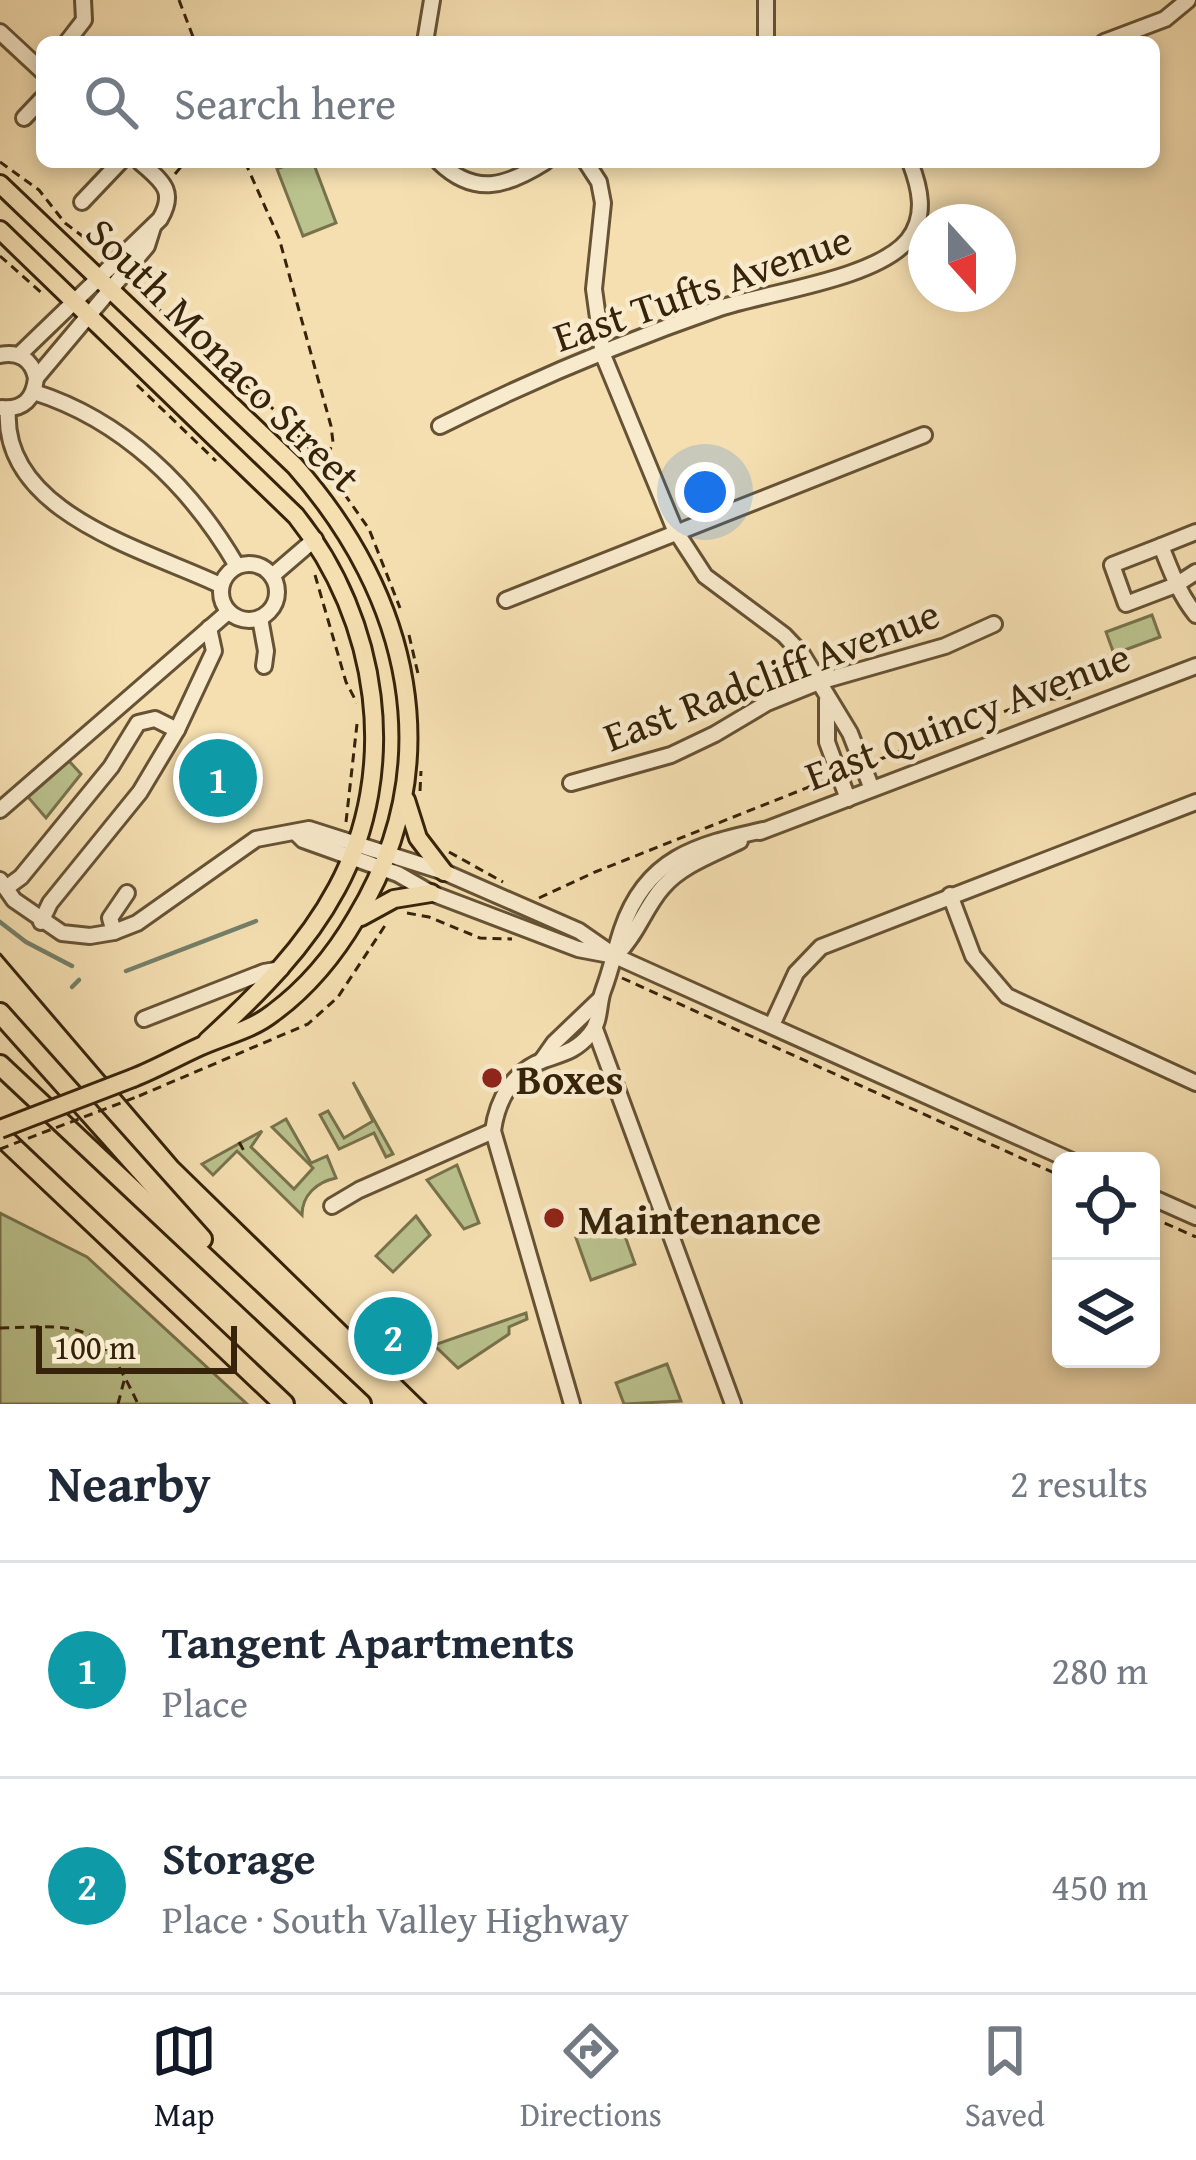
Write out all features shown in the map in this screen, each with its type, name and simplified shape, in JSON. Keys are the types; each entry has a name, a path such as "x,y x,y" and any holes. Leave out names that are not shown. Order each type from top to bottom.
{"highway":[{"path":"0,1013 303,1348"},
{"path":"0,1065 361,1404"},
{"path":"0,1132 284,1404"}],"main road":[{"name":"South Monaco Street","path":"0,184 295,466 359,551 389,616 409,729 406,787 384,861"},
{"name":"South Monaco Street","path":"0,230 68,306 88,315 269,487 344,590 371,686 375,737 372,771 353,844"},
{"path":"406,787 413,829 444,872"},
{"path":"202,1046 280,969 320,916 353,844"},
{"path":"0,1132 136,1087 202,1046 254,1027 321,968 352,925 384,861"},
{"path":"352,925 394,898 431,893"}],"street":[{"path":"72,36 84,20 83,0"},
{"path":"426,36 432,0"},
{"path":"766,0 766,36"},
{"path":"1120,36 1165,19 1188,0"},
{"path":"0,32 36,65"},
{"path":"24,118 36,105"},
{"path":"82,202 114,168"},
{"path":"19,355 68,306 147,246 169,203 164,187 146,168"},
{"path":"447,168 467,182 492,186 515,181 536,168"},
{"path":"590,168 599,182 603,203 594,289 603,355 676,530 705,575 802,654 850,733 872,789"},
{"name":"East Tufts Avenue","path":"440,426 530,383 723,307 820,283 894,253 911,236 921,212 912,168"},
{"path":"104,283 88,315 20,406 4,408 8,435 20,464 51,504 126,546 220,585"},
{"path":"0,355 19,355 29,362 35,385 110,428 164,470 207,518 237,566"},
{"path":"506,600 924,435"},
{"path":"1196,532 1112,565 1126,604 1196,572"},
{"path":"272,576 309,544"},
{"path":"1161,546 1196,616"},
{"path":"237,566 260,566 272,576 276,601 260,618 239,619 228,612 220,585 237,566"},
{"path":"0,810 228,612"},
{"path":"260,618 264,666"},
{"name":"East Radcliff Avenue","path":"572,783 694,746 767,703 819,682 945,646 994,625"},
{"path":"40,922 50,903 140,792 177,730 214,651 209,628"},
{"name":"East Quincy Avenue","path":"595,1029 615,956 634,937 670,879 763,830 1196,666"},
{"path":"826,700 827,742 848,799"},
{"path":"177,730 155,719 138,722 111,767 21,877 3,884 40,922 62,934 114,932 137,923 256,839 296,832 303,840 353,844 431,893 578,949 615,956"},
{"path":"772,1025 796,974 821,947 1196,802"},
{"path":"384,861 444,872 579,931 615,956 1052,1152"},
{"path":"114,932 110,917 127,893"},
{"path":"950,895 973,956 1007,997 1196,1083"},
{"path":"144,1018 280,969"},
{"path":"572,1404 493,1131 508,1088 600,999"},
{"path":"542,1060 572,1051 595,1029 733,1404"},
{"path":"332,1206 493,1131"},
{"path":"1160,1200 1196,1217"}],"path":[{"path":"178,0 193,36"},
{"path":"0,162 39,190 65,223 120,266 183,333 279,414 324,465 333,442 331,426 279,238 248,168"},
{"path":"164,187 180,168"},
{"path":"0,256 68,306"},
{"path":"131,379 225,469"},
{"path":"309,544 346,682 359,710 345,827 353,844"},
{"path":"445,849 511,886"},
{"path":"528,895 547,894"},
{"path":"399,913 429,916 480,938 523,938"},
{"path":"610,972 1052,1172"},
{"path":"0,1149 136,1087"},
{"path":"239,1142 244,1151"},
{"path":"1160,1221 1196,1238"},
{"path":"0,1328 52,1324 75,1328 101,1342 138,1404"},
{"path":"118,1404 125,1376"}],"green space":[{"path":"315,168 336,223 303,236 277,169"},
{"path":"1152,615 1160,637 1114,654 1106,632"},
{"path":"69,761 81,774 46,818 28,797"},
{"path":"353,1082 393,1154 386,1157 374,1133 339,1149 320,1115 328,1111 344,1138 373,1121"},
{"path":"286,1119 311,1163 327,1156 336,1178 312,1190 302,1215 237,1151 213,1175 202,1164 262,1131 251,1147 294,1189 313,1168 272,1127"},
{"path":"457,1165 479,1223 464,1229 427,1180"},
{"path":"0,1213 87,1257 247,1404 0,1404"},
{"path":"416,1216 430,1235 393,1272 376,1256"},
{"path":"620,1222 635,1264 591,1280 576,1238"},
{"path":"526,1313 527,1319 509,1327 509,1334 458,1368 434,1345"},
{"path":"667,1364 681,1401 624,1404 616,1383"}],"waterway":[{"path":"126,971 256,921"},
{"path":"0,922 72,966"},
{"path":"72,987 79,980"}],"tram line":[{"path":"0,954 178,1162 426,1404"}],"place":[{"name":"Tangent Apartments","path":"218,778"},
{"name":"Boxes","path":"492,1078"},
{"name":"Maintenance","path":"554,1218"},
{"name":"Storage","path":"393,1336"}]}
